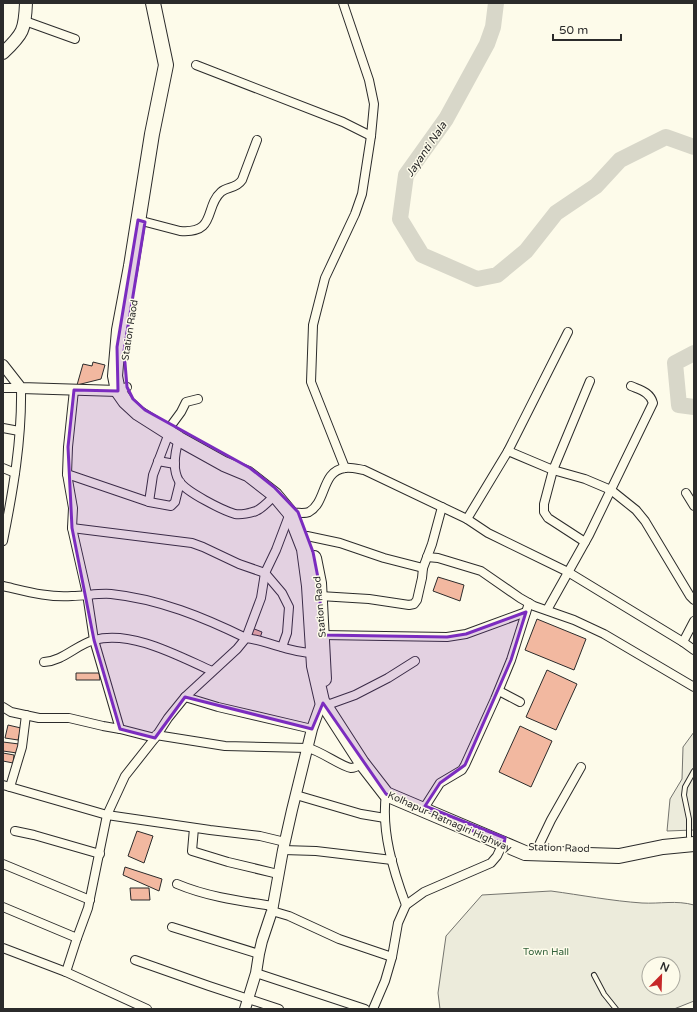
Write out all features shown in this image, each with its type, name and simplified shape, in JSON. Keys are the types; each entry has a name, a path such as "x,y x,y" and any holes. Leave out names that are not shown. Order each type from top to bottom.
{"highway":[{"name":"Station Raod","path":"122,389 124,351 138,274 141,221 164,113 166,65 154,3"},
{"name":"Kolhapur-Ratnagiri Highway","path":"122,389 132,409 224,464 248,474 276,495 294,512 304,549 309,586 314,668 326,702 362,763 386,794 433,815 489,837 504,841 526,853 619,856 663,847 692,839"},
{"name":"Station Raod","path":"173,433 250,468 274,486 304,524 313,552 319,583 326,702 389,791 426,805 504,841 530,848 612,849 675,838 692,839"}],"main road":[{"path":"3,53 22,34 26,21 26,3"}],"street":[{"path":"343,3 369,80 374,104 371,136 362,194 355,214 325,278 314,325 311,382 345,468"},
{"path":"26,21 74,39"},
{"path":"196,65 343,122 371,136"},
{"path":"141,221 164,228 187,232 200,228 208,220 214,203 220,193 239,185 257,140"},
{"path":"467,519 508,451 568,332"},
{"path":"3,365 21,388 22,407 18,457 3,541"},
{"path":"585,542 548,518 544,512 544,504 553,470 590,380"},
{"path":"548,610 585,542 653,403 652,398 648,393 630,386"},
{"path":"3,388 74,390 122,389"},
{"path":"74,390 68,447 67,474 72,508 72,528 87,594 94,640 120,729"},
{"path":"149,502 153,475 158,461 173,433 181,412 186,402 198,398"},
{"path":"3,428 19,431"},
{"path":"173,433 176,475 189,492 236,514 257,510 276,495"},
{"path":"508,451 553,470 585,479 611,490 636,510 645,521 690,596 694,600"},
{"path":"158,461 175,464"},
{"path":"3,468 14,473"},
{"path":"66,972 88,908 108,815 125,776 185,697 237,649 246,638 261,598 265,574 294,512 307,513 315,507 322,496 328,478 335,471 345,468 364,470 467,519 488,533 568,572 694,650"},
{"path":"67,474 149,502 171,506 175,502 180,482"},
{"path":"686,493 694,506"},
{"path":"320,596 358,598 409,605 414,604 417,600 423,568 432,544 442,507"},
{"path":"72,528 192,544 203,547 239,564 265,574 282,593 289,606 287,633 282,647"},
{"path":"307,536 340,542 384,558 423,568"},
{"path":"427,557 438,558 481,571 529,603 604,634 694,687"},
{"path":"3,586 42,594 72,596 87,594 111,594 148,600 183,610 246,638 303,653 313,652"},
{"path":"426,805 440,783 462,770 465,765 499,691 511,660 529,603"},
{"path":"322,635 447,637 466,634 526,612"},
{"path":"683,642 694,621"},
{"path":"44,662 52,662 94,640 114,637 136,640 158,647 212,671"},
{"path":"247,1004 272,908 284,846 312,729 326,702 355,695 388,678 415,661"},
{"path":"499,691 520,702"},
{"path":"185,697 218,707 312,729"},
{"path":"3,707 11,712 39,718 69,718 156,736 225,746 308,748 316,750 348,767 356,767 362,763"},
{"path":"26,715 22,747 7,786 108,815 260,836 284,846 392,860"},
{"path":"538,847 550,820 581,767"},
{"path":"386,794 384,809 388,845 406,905"},
{"path":"296,795 361,814 385,818"},
{"path":"194,828 192,851 228,862 278,874"},
{"path":"15,831 100,854"},
{"path":"373,1009 385,981 392,957 398,923 406,905 424,892 492,863 498,856 504,841"},
{"path":"3,864 90,900"},
{"path":"177,884 209,896 272,908 339,938 392,957"},
{"path":"3,907 77,938"},
{"path":"172,927 259,954"},
{"path":"3,948 66,972 147,1009"},
{"path":"135,960 247,1004 279,1009"},
{"path":"256,973 365,1009"}],"lane":[{"path":"692,839 684,795 685,787 694,771"},
{"path":"594,976 604,994 616,1009"}],"highlighted area":[{"path":"138,220 145,222 124,351 127,387 133,399 145,410 250,468 274,487 298,512 313,552 319,583 322,635 447,637 466,634 526,612 511,660 465,765 440,783 425,806 505,838 504,844 386,794 323,703 312,729 185,697 155,738 120,729 94,640 72,528 68,447 74,390 118,391 117,347"}],"green space":[{"path":"694,732 694,830 667,831 670,799 682,779 683,747"},
{"name":"Town Hall","path":"551,891 631,902 668,902 694,905 694,1001 674,1009 440,1009 438,993 446,936 482,895"}],"building":[{"path":"93,362 105,365 101,379 77,385 83,364 92,366"},
{"path":"438,577 464,585 460,601 433,591"},
{"path":"537,619 586,639 574,670 525,650"},
{"path":"252,628 262,632 260,638 249,634"},
{"path":"547,670 577,684 556,730 526,717"},
{"path":"76,673 99,673 100,680 76,680"},
{"path":"8,725 21,728 18,740 5,738"},
{"path":"520,726 552,741 531,787 499,772"},
{"path":"3,742 19,744 17,753 3,751"},
{"path":"3,753 14,755 13,763 3,761"},
{"path":"137,831 153,836 144,863 128,856"},
{"path":"125,867 162,879 159,891 123,875"},
{"path":"130,888 149,888 150,900 131,900"}],"waterway":[{"name":"Jayanti Nala","path":"496,3 493,27 487,44 446,119 406,175 400,219 422,255 477,279 497,275 526,251 556,213 596,186 620,160 666,137 694,147"},
{"name":"Jayanti Nala","path":"694,353 675,363 679,405 694,407"}]}
